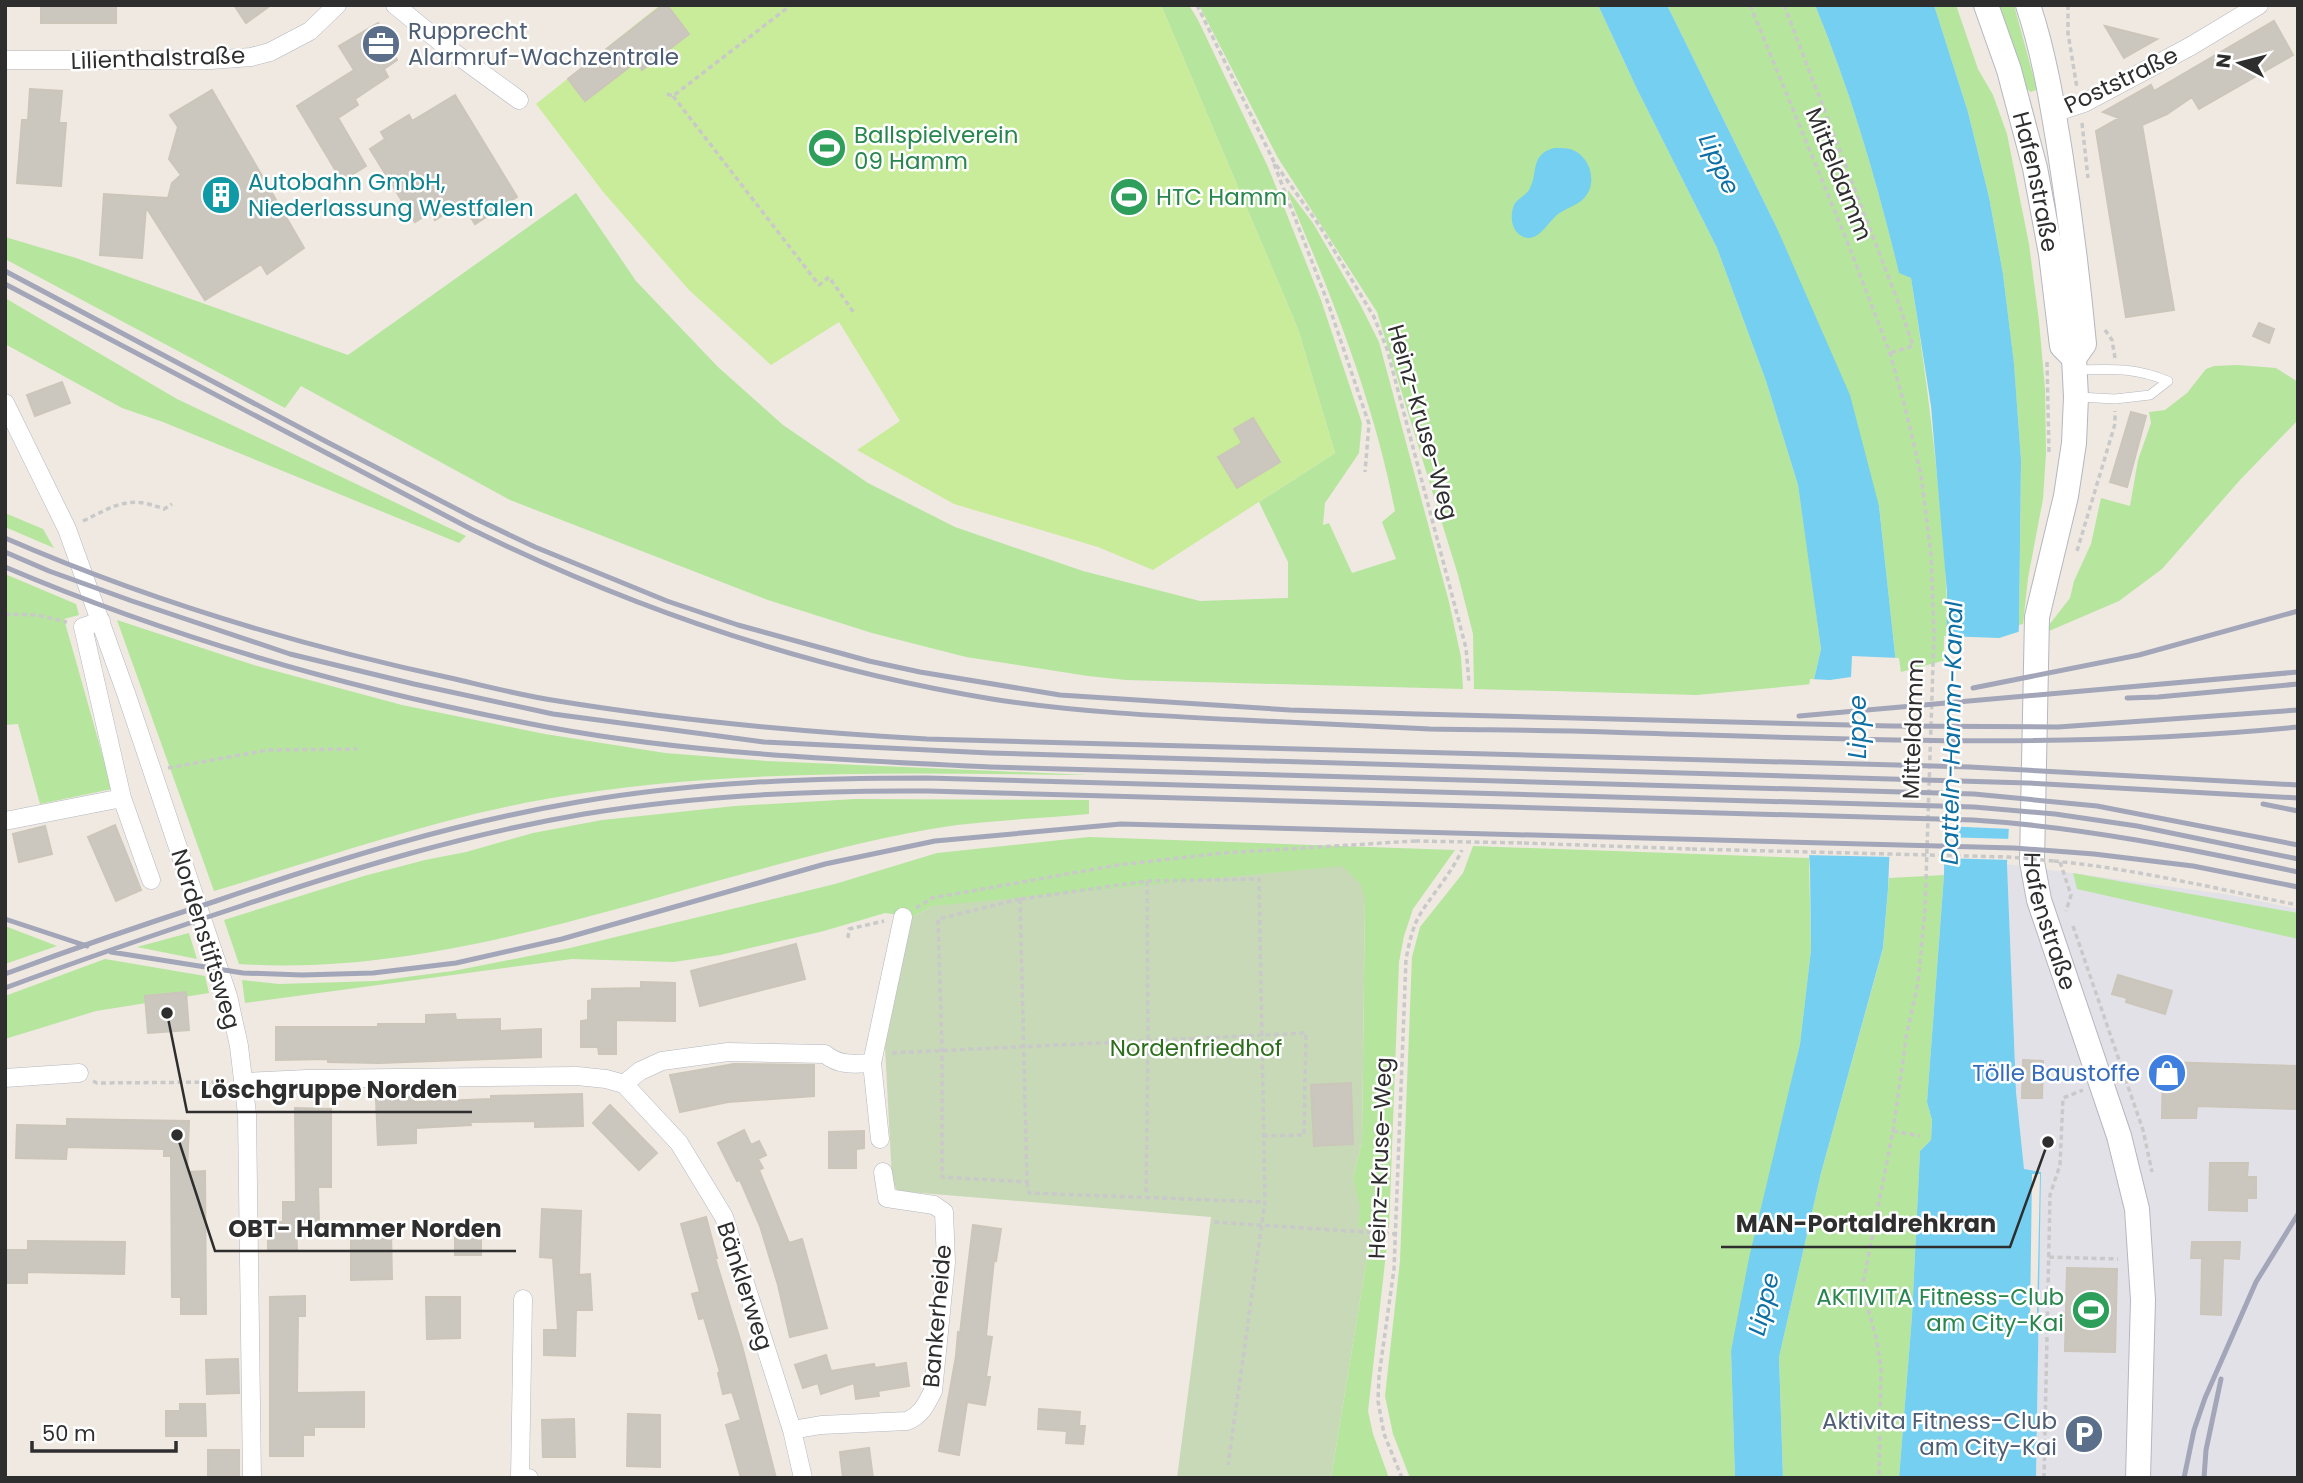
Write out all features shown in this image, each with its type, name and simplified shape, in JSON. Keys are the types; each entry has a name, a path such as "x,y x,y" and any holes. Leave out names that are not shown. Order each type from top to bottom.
{"main road":[{"name":"Hafenstraße","path":"1986,5 2009,69 2035,168 2051,254 2062,346 2075,364"},
{"name":"Hafenstraße","path":"2028,5 2040,43 2054,113 2066,189 2084,344 2075,364 2074,443 2066,496 2037,617 2032,862 2039,900 2132,1183 2140,1233 2143,1300 2138,1478"},
{"path":"2040,43 2046,5"}],"street":[{"name":"Lilienthalstraße","path":"5,60 93,62 251,57 270,52 310,31 337,5"},
{"path":"395,5 519,100"},
{"name":"Poststraße","path":"2054,113 2084,103 2191,46 2259,5"},
{"name":"Nordenstiftsweg","path":"5,403 67,529 101,621 228,996 244,1082 249,1154 252,1478"},
{"path":"83,626 101,621"},
{"name":"Nordenstiftsweg","path":"83,626 122,798 152,880"},
{"path":"5,821 122,798"},
{"path":"880,1139 872,1063 903,917"},
{"path":"244,1082 576,1076 624,1084 640,1071 662,1061 728,1052 825,1054 840,1062 872,1063"},
{"path":"5,1078 79,1073"},
{"name":"Bänklerweg","path":"624,1084 679,1143 724,1217 792,1430 803,1478"},
{"name":"Bankerheide","path":"792,1430 821,1425 907,1421 915,1418 925,1407 933,1391 946,1262 944,1212 934,1205 887,1198 883,1172"},
{"path":"523,1299 520,1478 529,1478"}],"lane":[{"path":"2075,364 2144,372 2168,381 2150,395 2076,397"}],"path":[{"path":"674,96 791,5"},
{"name":"Heinz-Kruse-Weg","path":"1197,5 1274,162 1319,225 1374,317 1387,349 1466,648 1469,683"},
{"name":"Mitteldamm","path":"1750,5 1846,236 1890,353 1921,475 1931,555 1934,634 1925,910 1918,983 1907,1032 1893,1131 1862,1288 1876,1337 1881,1368 1879,1478"},
{"path":"1784,5 1913,346 1890,353"},
{"path":"667,94 674,96 819,285 829,278 854,313"},
{"path":"1274,162 1328,303 1368,424 1365,472"},
{"path":"78,523 123,502 147,502 164,509 172,504"},
{"path":"5,614 37,615 83,626"},
{"path":"152,770 268,750 356,749"},
{"path":"848,938 849,929 903,917 932,898 1118,865 1223,853 1415,841 2008,857 2127,869 2158,878 2298,905"},
{"name":"Heinz-Kruse-Weg","path":"1402,1478 1384,1434 1378,1401 1394,1269 1406,958 1410,937 1419,916 1454,867 1462,850"},
{"path":"2060,862 2071,895 2066,911"},
{"path":"1027,1182 942,1177 938,919 1020,899 1147,881 1259,879 1265,1202 1228,1465"},
{"path":"1146,1196 1147,881"},
{"path":"1020,899 1029,1193 1265,1202"},
{"path":"872,1063 887,1053 942,1049 1306,1033 1304,1135 1263,1136"},
{"path":"79,1073 97,1083 244,1082"},
{"path":"2044,1478 2050,1195 2060,1165 2063,1098 2101,1083"},
{"path":"1893,1131 1920,1136"},
{"path":"1213,1222 1395,1234"},
{"path":"2049,1257 2141,1259"}],"shaded area":[{"path":"2007,864 2231,895 2298,909 2298,1478 2036,1478 2041,1172 2024,1170 2016,1092"}],"green space":[{"path":"660,5 1161,5 1298,329 1335,453 1153,570 1098,547 954,504 857,450 900,421 839,322 771,365 689,290 604,193 536,104"},
{"path":"1161,5 1189,5 1198,20 1268,167 1321,300 1362,423 1359,453 1325,503 1323,525 1329,523 1352,573 1396,559 1382,522 1395,511 1364,390 1336,310 1288,190 1313,223 1379,342 1449,602 1461,657 1463,689 1126,680 966,657 872,633 768,600 510,500 301,386 285,408 5,259 5,237 76,258 348,355 576,193 636,281 718,367 783,425 868,483 955,527 1083,571 1200,601 1288,598 1288,562 1259,502 1335,453 1298,329"},
{"path":"1199,5 1598,5 1717,248 1766,381 1798,485 1821,649 1813,684 1697,695 1474,689 1473,634 1458,575 1377,312 1278,158"},
{"path":"1667,5 1815,5 1862,137 1899,272 1911,278 1942,525 1947,602 1946,660 1897,673 1879,506 1776,226"},
{"path":"1934,5 1956,5 1978,69 1993,95 2007,134 2029,244 2045,389 2046,453 2043,499 2028,578 2023,624 2019,625 2021,460 2014,365 2003,274 1989,197 1968,112"},
{"path":"2014,5 2036,86 2036,90 2031,92 2027,89 1995,7"},
{"path":"5,298 177,399 466,536 459,543 163,422 122,408 5,344"},
{"path":"2238,365 2276,368 2298,382 2298,420 2240,480 2162,569 2119,601 2042,634 2070,598 2074,581 2091,544 2101,498 2130,506 2138,460 2151,423 2149,412 2165,410 2187,393 2206,369"},
{"path":"5,513 43,529 54,548 5,527"},
{"path":"5,574 76,604 79,615 64,619 112,789 40,804 18,724 5,725"},
{"path":"117,620 257,666 402,705 545,734 665,753 766,761 1089,775 885,774 749,777 613,789 546,799 462,817 214,891"},
{"path":"855,799 1089,800 1089,814 957,825 902,834 820,853 492,940 367,961 303,965 239,964 224,920 364,876 533,833 602,820 735,806"},
{"path":"1089,837 1455,850 1413,909 1399,962 1389,1228 1358,1227 1359,1206 1353,1178 1362,1142 1365,899 933,906 912,917 885,913 824,931 720,955 674,962 572,959 245,1003 242,980 279,984 376,981 453,971 570,948 835,884 937,853"},
{"path":"1473,846 1809,858 1811,950 1800,1044 1731,1351 1735,1478 1410,1478 1393,1434 1385,1396 1400,1261 1412,957 1420,927 1463,873"},
{"name":"Nordenfriedhof","path":"1342,866 1360,883 1365,899 1362,1142 1353,1178 1360,1206 1358,1226 1369,1228 1370,1239 1331,1478 1177,1478 1211,1217 897,1191 892,1180 885,1047 912,917 933,906"},
{"path":"2073,873 2298,913 2298,939 2077,889"},
{"path":"1944,875 1927,1102 1932,1120 1931,1140 1920,1151 1912,1316 1899,1478 1783,1478 1779,1357 1821,1173 1883,949 1889,878"},
{"path":"5,926 57,946 5,964"},
{"path":"189,933 197,959 137,947 185,934"},
{"path":"105,959 205,976 209,993 96,1011 5,1039 5,996"},
{"path":"1370,1239 1387,1245 1368,1411 1373,1434 1389,1478 1331,1478"}],"water":[{"name":"Lippe","path":"1598,5 1667,5 1776,226 1850,395 1879,506 1897,673 1883,948 1821,1173 1779,1357 1783,1478 1735,1478 1731,1351 1749,1258 1800,1044 1811,950 1810,869 1804,773 1813,684 1821,649 1798,485 1766,381 1717,248"},
{"name":"Datteln-Hamm-Kanal","path":"1815,5 1934,5 1968,112 1989,197 2003,274 2014,364 2021,460 2019,625 2007,864 2016,1092 2024,1169 2041,1172 2036,1478 1899,1478 1912,1316 1920,1151 1931,1140 1932,1120 1927,1102 1944,875 1947,592 1931,406 1911,278 1899,273 1862,138"},
{"path":"1554,148 1570,149 1583,157 1590,170 1589,191 1582,200 1558,214 1537,236 1526,238 1515,229 1512,222 1513,209 1515,203 1529,190 1541,155"}],"pier":[{"path":"2021,631 2012,829 1941,826 1944,636 1999,638"},
{"path":"1852,656 1899,658 1901,673 1893,857 1805,855 1801,773 1810,679 1851,677"},
{"path":"1941,837 2012,839 2011,860 1941,858"},
{"path":"2032,1174 2040,1174 2037,1318 2030,1317"}],"building":[{"path":"41,5 116,5 116,23 41,23"},
{"path":"234,5 271,5 246,23"},
{"path":"663,5 667,5 689,34 642,70 636,62 585,101 568,79"},
{"path":"2274,21 2293,55 2199,109 2192,97 2167,114 2142,125 2174,310 2126,317 2096,131 2119,118 2103,112 2151,85 2154,91"},
{"path":"378,23 383,31 386,29 396,47 391,50 397,60 384,69 388,77 355,99 358,105 338,118 366,166 342,181 297,106 354,70 339,46"},
{"path":"2105,26 2157,39 2124,58"},
{"path":"30,89 62,91 59,123 66,123 61,186 17,183 22,120 28,120"},
{"name":"Autobahn GmbH, Niederlassung Westfalen","path":"212,90 304,248 267,274 261,264 205,300 146,207 142,258 100,255 104,194 168,198 172,183 181,175 169,159 178,127 170,115"},
{"path":"455,95 517,197 475,224 462,203 435,220 431,212 415,222 370,149 385,139 381,132 409,115 412,121"},
{"path":"2259,323 2274,329 2269,343 2253,336"},
{"path":"62,382 70,403 35,416 27,395"},
{"path":"2131,412 2146,416 2127,487 2110,482"},
{"path":"1253,418 1280,462 1237,488 1218,457 1242,443 1234,429"},
{"path":"115,825 141,890 116,901 88,837"},
{"path":"45,826 52,854 19,862 13,834"},
{"path":"796,944 805,979 700,1006 691,971"},
{"path":"2118,975 2172,991 2165,1014 2126,1002 2127,998 2112,994"},
{"path":"641,982 675,983 675,1021 616,1020 616,1054 599,1054 598,1047 581,1047 581,1021 588,1020 588,1001 592,1000 592,989 641,988"},
{"path":"186,992 189,1030 148,1033 145,996"},
{"path":"455,1014 456,1020 500,1019 500,1031 541,1029 541,1057 379,1063 328,1062 328,1059 276,1060 276,1027 426,1024 426,1015"},
{"path":"2023,1060 2043,1061 2042,1098 2022,1098"},
{"path":"2163,1062 2298,1066 2298,1109 2197,1106 2196,1118 2162,1118"},
{"path":"734,1064 814,1065 814,1096 728,1102 680,1112 670,1075"},
{"path":"1351,1083 1353,1144 1314,1146 1311,1085"},
{"path":"582,1094 583,1126 535,1127 535,1121 470,1122 471,1125 416,1128 416,1143 378,1145 376,1099 414,1097 414,1102 491,1099 491,1096"},
{"path":"610,1105 657,1153 639,1170 593,1123"},
{"path":"295,1108 331,1109 331,1187 318,1187 319,1222 296,1222 297,1251 268,1251 268,1222 283,1222 283,1202 296,1202"},
{"path":"67,1119 189,1121 187,1172 205,1171 206,1314 181,1314 181,1297 172,1297 171,1156 164,1156 164,1149 67,1147 66,1159 16,1158 17,1125 67,1126"},
{"path":"744,1130 751,1145 759,1141 766,1155 758,1159 763,1168 759,1170 789,1243 802,1239 827,1328 790,1337 760,1226 740,1180 737,1181 718,1143"},
{"path":"864,1131 864,1148 856,1149 856,1168 829,1168 829,1132"},
{"path":"2210,1163 2248,1163 2247,1177 2256,1177 2256,1198 2247,1198 2247,1211 2209,1210"},
{"path":"542,1209 581,1211 579,1275 590,1274 592,1310 576,1310 575,1356 544,1355 544,1330 558,1330 553,1258 540,1257"},
{"path":"706,1217 776,1478 741,1478 726,1425 741,1420 732,1392 723,1394 718,1373 720,1372 704,1318 699,1319 692,1294 700,1292 681,1224"},
{"path":"973,1225 1001,1229 996,1261 994,1260 986,1336 992,1337 986,1377 990,1377 985,1405 967,1402 959,1455 939,1451 958,1332 960,1333"},
{"path":"455,1228 481,1228 481,1255 455,1255"},
{"path":"391,1230 392,1279 351,1280 351,1231"},
{"path":"28,1241 125,1242 124,1274 27,1272 27,1283 5,1283 5,1250 28,1250"},
{"path":"2192,1242 2240,1242 2239,1259 2223,1258 2221,1315 2201,1314 2202,1258 2191,1258"},
{"name":"AKTIVITA Fitness-Club am City-Kai","path":"2067,1268 2117,1269 2115,1352 2065,1351"},
{"path":"305,1296 305,1316 298,1316 297,1393 364,1392 364,1427 314,1427 314,1435 303,1435 303,1456 270,1456 270,1297"},
{"path":"426,1297 460,1297 460,1338 427,1339"},
{"path":"826,1355 831,1371 874,1364 875,1368 906,1363 909,1386 878,1391 879,1396 856,1399 854,1383 821,1394 818,1383 803,1388 795,1365"},
{"path":"238,1359 239,1393 207,1394 206,1360"},
{"path":"180,1404 205,1404 206,1436 166,1436 166,1411 180,1411"},
{"path":"1039,1409 1080,1412 1079,1426 1085,1426 1083,1444 1066,1443 1067,1431 1038,1429"},
{"path":"628,1414 660,1415 660,1467 627,1466"},
{"path":"574,1419 575,1457 543,1457 542,1420"},
{"path":"869,1448 873,1478 843,1478 840,1452"},
{"path":"208,1450 239,1450 239,1478 208,1478"}],"railway":[{"path":"5,271 327,442 535,547 667,601 738,625 869,661 920,672 1060,695 1290,710 1417,714 1891,726 2058,727 2298,710"},
{"path":"5,284 471,529 596,586 725,633 857,671 924,686 992,699 1086,710 1430,729 2039,741 2212,734 2298,727"},
{"path":"5,538 170,602 340,652 532,697 696,720 927,739 1970,767 2298,785"},
{"path":"5,552 132,601 290,654 553,714 764,742 990,753 2028,783 2298,798"},
{"path":"5,567 71,594 204,641 340,681 547,727 657,744 879,762 990,767 1974,794 2097,806 2298,845"},
{"path":"1973,688 2139,655 2298,611"},
{"path":"1799,716 2298,672"},
{"path":"2127,698 2298,684"},
{"path":"5,974 305,871 440,832 532,811 621,795 752,782 927,778 1974,807 2055,814 2137,826 2298,859"},
{"path":"5,988 283,892 453,842 584,814 670,802 755,795 928,791 1973,820 2096,833 2298,872"},
{"path":"2263,804 2298,811"},
{"path":"111,952 243,973 302,975 373,973 456,963 562,939 825,864 935,841 1121,824 2014,848 2193,866 2298,887"},
{"path":"5,919 87,946"},
{"path":"2184,1478 2194,1430 2205,1398 2256,1282 2298,1214"},
{"path":"2204,1478 2206,1450 2221,1379"}],"place":[{"name":"Rupprecht Alarmruf-Wachzentrale","path":"381,44"},
{"name":"Ballspielverein 09 Hamm","path":"827,148"},
{"name":"Autobahn GmbH, Niederlassung Westfalen","path":"221,195"},
{"name":"HTC Hamm","path":"1129,197"},
{"name":"Löschgruppe Norden","path":"167,1013"},
{"name":"Tölle Baustoffe","path":"2167,1073"},
{"name":"OBT- Hammer Norden","path":"177,1135"},
{"name":"MAN-Portaldrehkran","path":"2048,1142"},
{"name":"AKTIVITA Fitness-Club am City-Kai","path":"2091,1310"},
{"name":"Aktivita Fitness-Club am City-Kai","path":"2084,1434"}]}
